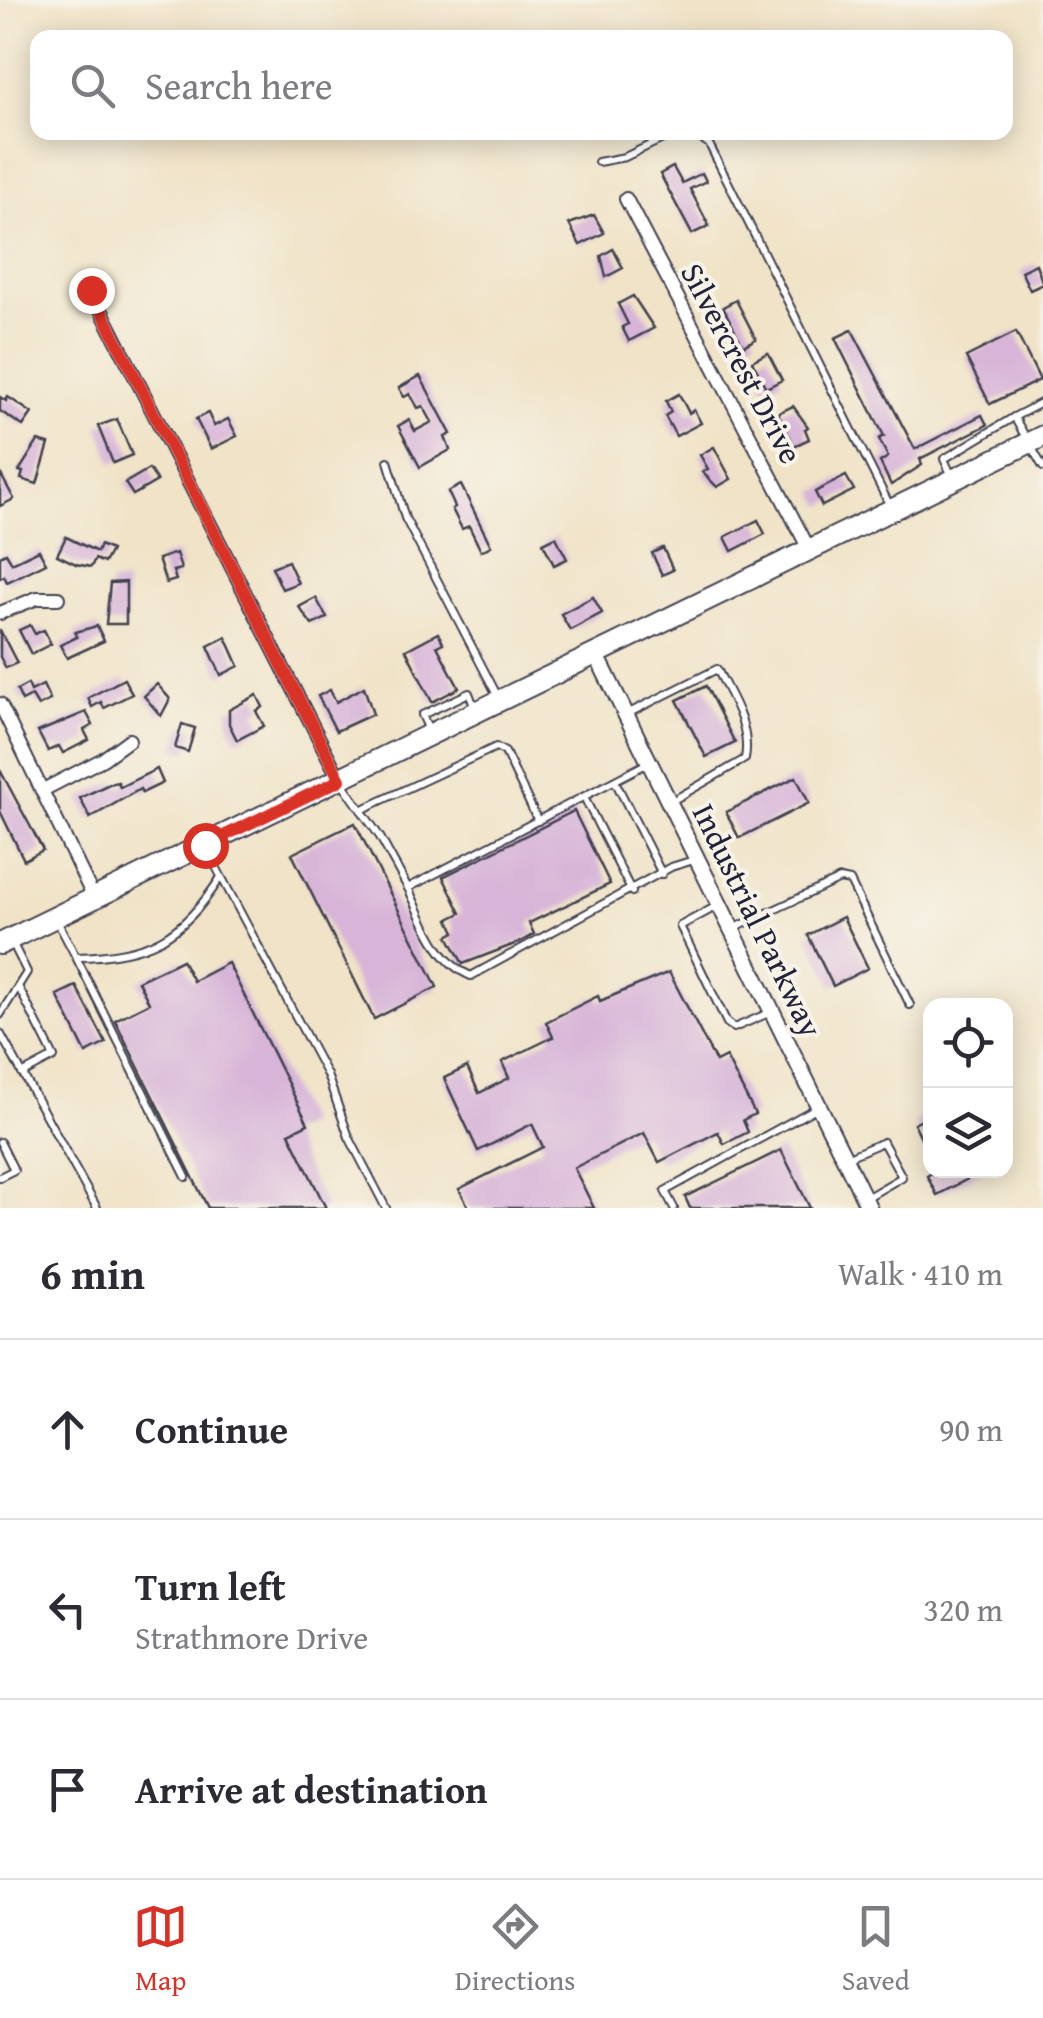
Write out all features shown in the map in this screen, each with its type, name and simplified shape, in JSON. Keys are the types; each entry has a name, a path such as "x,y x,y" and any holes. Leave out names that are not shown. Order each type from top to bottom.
{"main road":[{"path":"5,941 1037,439"}],"street":[{"name":"Silvercrest Drive","path":"626,199 810,552"},
{"path":"91,290 340,780"},
{"path":"0,614 36,598 58,598"},
{"name":"Industrial Parkway","path":"597,656 867,1204"},
{"path":"0,704 94,898"},
{"path":"42,790 104,759 129,740"}],"lane":[{"path":"598,162 625,156 660,140"},
{"path":"704,140 770,260 892,511"},
{"path":"954,480 944,460 1043,402"},
{"path":"1014,417 1037,439 1043,467"},
{"path":"388,460 414,536 501,702"},
{"path":"626,715 716,668 736,707 749,740 745,759 669,803"},
{"path":"362,810 496,747 504,752 538,821"},
{"path":"408,888 650,763"},
{"path":"340,780 408,888 438,950 458,971 470,976 697,859"},
{"path":"615,781 662,874"},
{"path":"584,798 632,892"},
{"path":"205,845 328,1075 349,1137 386,1208"},
{"path":"76,957 128,954 169,936 186,925 222,876"},
{"path":"732,929 840,880 850,881 910,1005"},
{"path":"720,904 680,926 727,1023 734,1028 772,1012"},
{"path":"54,917 186,1177"},
{"path":"0,1015 28,972 5,941"},
{"path":"19,988 54,1057 22,1074"},
{"path":"0,1032 96,1208"},
{"path":"674,1208 665,1191 819,1106"},
{"path":"0,1142 14,1170 0,1177"},
{"path":"845,1159 883,1142 902,1177 867,1204"}],"building":[{"path":"673,167 682,183 702,173 706,181 690,189 709,226 692,234 660,174"},
{"path":"594,215 604,233 580,245 569,224"},
{"path":"613,249 623,268 606,277 601,256"},
{"path":"1036,264 1043,284 1030,290 1021,271"},
{"path":"633,296 654,328 629,341 622,327 628,324 618,304"},
{"path":"736,300 756,339 743,346 723,307"},
{"path":"852,330 915,449 982,415 987,425 920,459 922,465 891,485 880,462 888,457 879,439 884,436 835,338"},
{"path":"1016,332 1040,380 990,404 966,357"},
{"path":"768,353 782,380 766,388 752,361"},
{"path":"420,376 451,434 445,437 450,450 420,467 398,426 409,420 415,431 432,422 423,406 418,408 410,394 404,397 399,388"},
{"path":"679,394 689,413 694,410 701,423 676,436 665,416 671,412 666,401"},
{"path":"0,397 6,401 8,397 32,413 23,426 0,411"},
{"path":"793,406 808,427 805,429 809,439 794,446 778,413"},
{"path":"208,413 214,426 228,419 237,436 211,449 196,419"},
{"path":"117,419 132,455 113,463 98,426"},
{"path":"38,441 49,444 37,484 21,479 23,472 19,471"},
{"path":"714,447 731,479 717,487 702,472 708,469 700,455"},
{"path":"149,469 157,481 133,495 125,483"},
{"path":"0,473 14,499 0,506"},
{"path":"846,476 854,490 822,506 815,492"},
{"path":"461,485 491,546 481,551 469,526 462,529 452,509 455,507 448,492"},
{"path":"758,520 765,534 732,551 725,537"},
{"path":"66,537 97,552 100,545 111,550 104,563 95,559 91,567 76,564 57,555"},
{"path":"556,537 567,559 554,565 543,543"},
{"path":"663,548 673,570 662,575 652,553"},
{"path":"39,550 46,563 7,582 4,576 0,578 0,556 6,553 12,563"},
{"path":"176,553 181,569 173,571 176,580 166,583 158,559"},
{"path":"288,561 298,583 282,589 272,567"},
{"path":"126,582 126,624 106,624 110,583"},
{"path":"593,597 602,613 570,630 561,614"},
{"path":"316,598 327,618 312,625 299,607"},
{"path":"30,625 35,634 44,630 51,644 31,654 19,630"},
{"path":"97,626 104,641 67,658 60,645 77,637 75,632"},
{"path":"0,630 17,663 6,668 0,657"},
{"path":"438,633 443,643 437,646 459,688 432,702 406,650"},
{"path":"226,637 239,666 221,675 208,646"},
{"path":"124,679 132,694 104,708 101,702 92,707 88,698"},
{"path":"28,684 31,691 43,685 50,700 38,706 32,696 22,701 17,690"},
{"path":"157,684 170,699 161,716 144,696"},
{"path":"706,686 735,743 706,757 677,700"},
{"path":"364,687 373,714 336,731 318,696 330,690 336,702"},
{"path":"257,695 263,707 256,711 264,726 237,740 229,724 229,710"},
{"path":"86,712 93,725 84,730 89,740 63,753 59,746 48,751 38,732"},
{"path":"182,724 195,728 188,752 175,748"},
{"path":"157,769 163,783 142,793 140,789 90,818 80,798 109,784 118,782 120,787"},
{"path":"0,770 43,850 24,860 0,811"},
{"path":"796,777 809,803 739,838 726,812"},
{"path":"574,811 610,884 529,923 534,934 520,942 463,964 448,936 455,932 449,919 461,913 443,877"},
{"path":"355,823 437,987 374,1019 292,854"},
{"path":"843,917 868,968 833,986 808,935"},
{"path":"182,960 193,981 228,963 308,1124 289,1133 326,1208 208,1208 115,1020 149,1003 138,981"},
{"path":"669,972 716,1062 726,1057 755,1114 743,1120 748,1132 724,1144 718,1132 659,1162 644,1133 574,1168 594,1208 469,1208 459,1189 543,1147 532,1124 478,1151 444,1078 467,1067 479,1093 509,1078 502,1062 553,1037 546,1022 598,996 600,1001"},
{"path":"76,986 106,1043 86,1053 57,995"},
{"path":"923,1118 923,1142 914,1123"},
{"path":"781,1150 810,1208 690,1208 685,1197"},
{"path":"928,1178 970,1178 937,1195"}],"route":[{"path":"91,290 340,780 205,845"}]}
